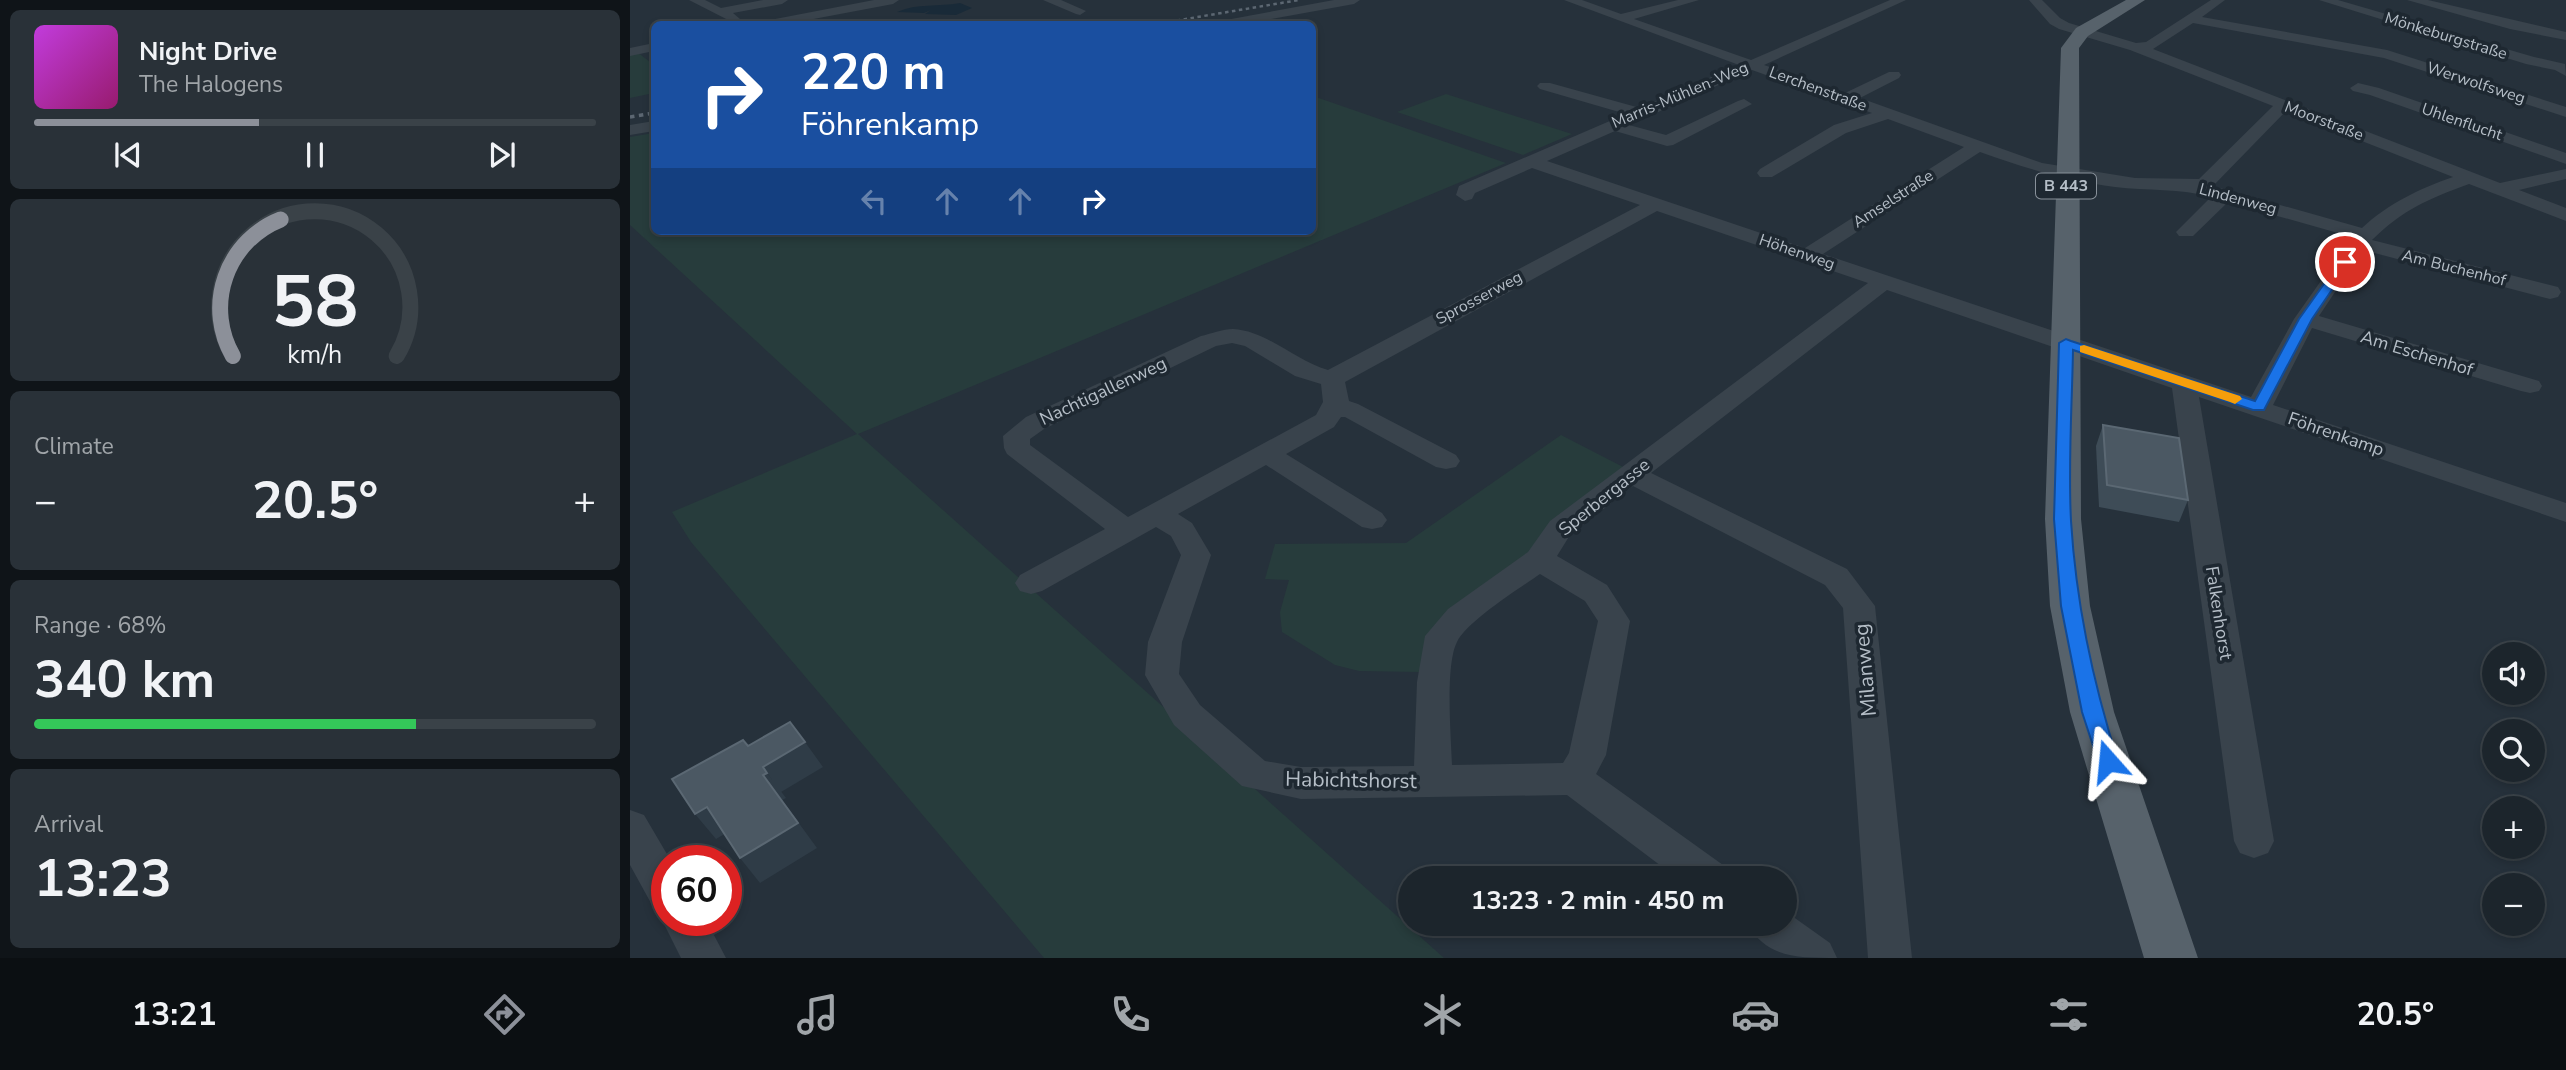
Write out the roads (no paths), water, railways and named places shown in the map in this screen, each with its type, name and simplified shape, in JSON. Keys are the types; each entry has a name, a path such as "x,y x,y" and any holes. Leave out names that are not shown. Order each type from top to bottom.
{"main road":[{"path":"2077,37 2137,0"},
{"name":"B 443","path":"2077,37 2070,48 2066,174 2063,519 2070,606 2092,712 2171,958"}],"street":[{"path":"695,0 740,21"},
{"path":"720,12 782,0"},
{"path":"785,21 893,0"},
{"path":"1242,21 1354,0"},
{"name":"Lerchenstraße","path":"1570,0 2037,167 2066,174"},
{"path":"1621,18 1693,0"},
{"name":"Marris-Mühlen-Weg","path":"1465,195 1466,190 1529,161 1900,0"},
{"path":"2036,1 2052,0"},
{"path":"2135,47 2150,46 2219,0"},
{"name":"Mönkeburgstraße","path":"2325,0 2531,61 2564,68"},
{"path":"2413,0 2566,36"},
{"path":"2036,1 2077,37"},
{"path":"1054,2 1080,6"},
{"path":"2047,13 2075,20 2106,17"},
{"name":"Werwolfsweg","path":"2191,19 2395,46 2566,112"},
{"path":"2320,119 2329,117 2410,29 2417,27"},
{"name":"Moorstraße","path":"2077,37 2119,42 2135,47 2566,215"},
{"path":"630,52 651,48"},
{"path":"1846,99 1894,75"},
{"path":"1545,86 1639,113"},
{"path":"1612,125 1667,141 1744,104 1692,90"},
{"name":"Uhlenflucht","path":"2349,98 2374,91 2566,159"},
{"path":"2194,186 2205,183 2283,106"},
{"path":"1766,173 1840,129 1887,114"},
{"path":"630,130 651,126"},
{"name":"Amselstraße","path":"1808,255 1962,154 1979,146"},
{"name":"Höhenweg","path":"1529,161 2066,343"},
{"name":"Lindenweg","path":"2066,174 2194,186 2362,239"},
{"path":"2498,189 2566,174"},
{"path":"2259,407 2305,319 2362,239 2389,213 2429,192 2468,178"},
{"path":"2186,232 2223,196"},
{"name":"Sprosserweg","path":"1331,379 1656,204"},
{"name":"Am Buchenhof","path":"2362,239 2550,292"},
{"name":"Sperbergasse","path":"1539,559 1560,528 1884,282"},
{"name":"Am Eschenhof","path":"2305,319 2530,386"},
{"name":"Nachtigallenweg","path":"1144,523 1108,518 1017,448 1016,436 1035,423 1209,341 1232,336 1253,341 1304,371 1331,379"},
{"name":"Föhrenkamp","path":"2066,343 2566,513"},
{"path":"1031,583 1325,421 1335,410 1337,390 1331,379"},
{"name":"Falkenhorst","path":"2184,384 2255,841"},
{"path":"1335,410 1349,409 1446,461"},
{"path":"1268,454 1372,520"},
{"name":"Milanweg","path":"1631,474 1836,578 1859,606 1890,958"},
{"name":"Habichtshorst","path":"1144,523 1182,530 1196,555 1165,642 1162,675 1186,715 1255,775 1301,783 1574,779"},
{"path":"1539,559 1596,593 1614,621 1587,755 1574,779 1692,866"},
{"name":"Habichtshorst","path":"1433,780 1437,657 1441,637 1539,559"},
{"path":"630,827 651,864"},
{"path":"692,936 704,958"},
{"path":"1785,936 1815,958"}],"water":[{"path":"960,3 972,8 956,15 925,14 931,10 924,13 897,12 912,7"}],"railway":[{"path":"1174,21 1299,0"},
{"path":"630,117 651,114"}]}
